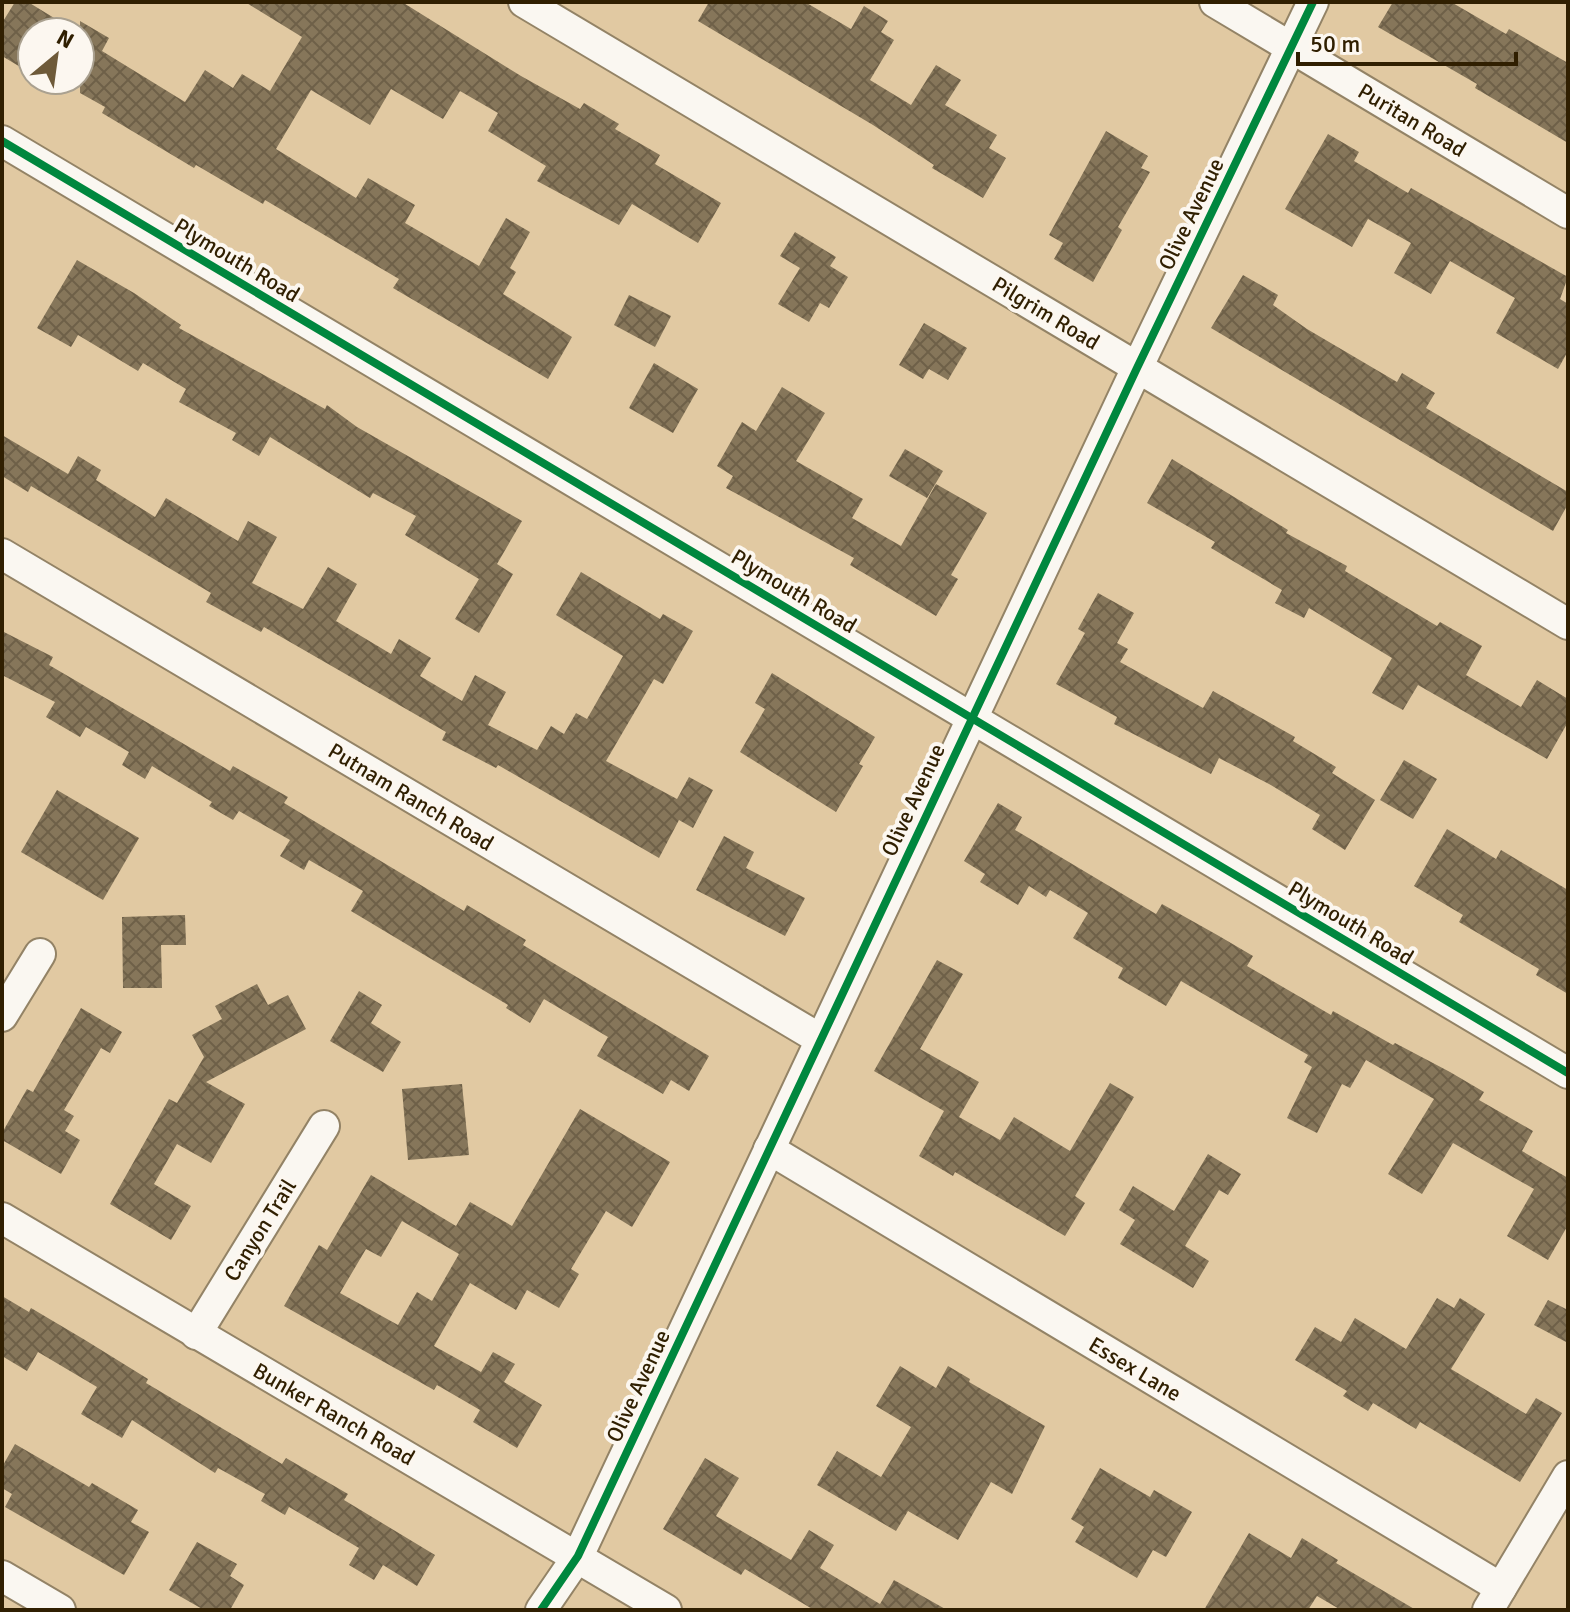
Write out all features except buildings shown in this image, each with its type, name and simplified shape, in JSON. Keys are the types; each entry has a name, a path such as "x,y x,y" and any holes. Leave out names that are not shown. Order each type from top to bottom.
{"street":[{"name":"Pilgrim Road","path":"524,2 1568,624"},
{"name":"Puritan Road","path":"1215,2 1568,213"},
{"name":"Olive Avenue","path":"541,1610 578,1556 1137,368 1313,2"},
{"name":"Plymouth Road","path":"2,141 1568,1073"},
{"name":"Putnam Ranch Road","path":"2,554 820,1039"},
{"path":"2,1016 40,954"},
{"name":"Canyon Trail","path":"196,1334 324,1126"},
{"name":"Essex Lane","path":"769,1149 1495,1599"},
{"name":"Bunker Ranch Road","path":"2,1218 666,1610"},
{"path":"1495,1599 1568,1476"},
{"name":"Olive Avenue","path":"563,1610 578,1556"},
{"path":"2,1576 60,1610"}],"cycle path":[{"path":"541,1610 578,1556 1137,368 1313,2"},
{"path":"2,141 1568,1073"}]}
